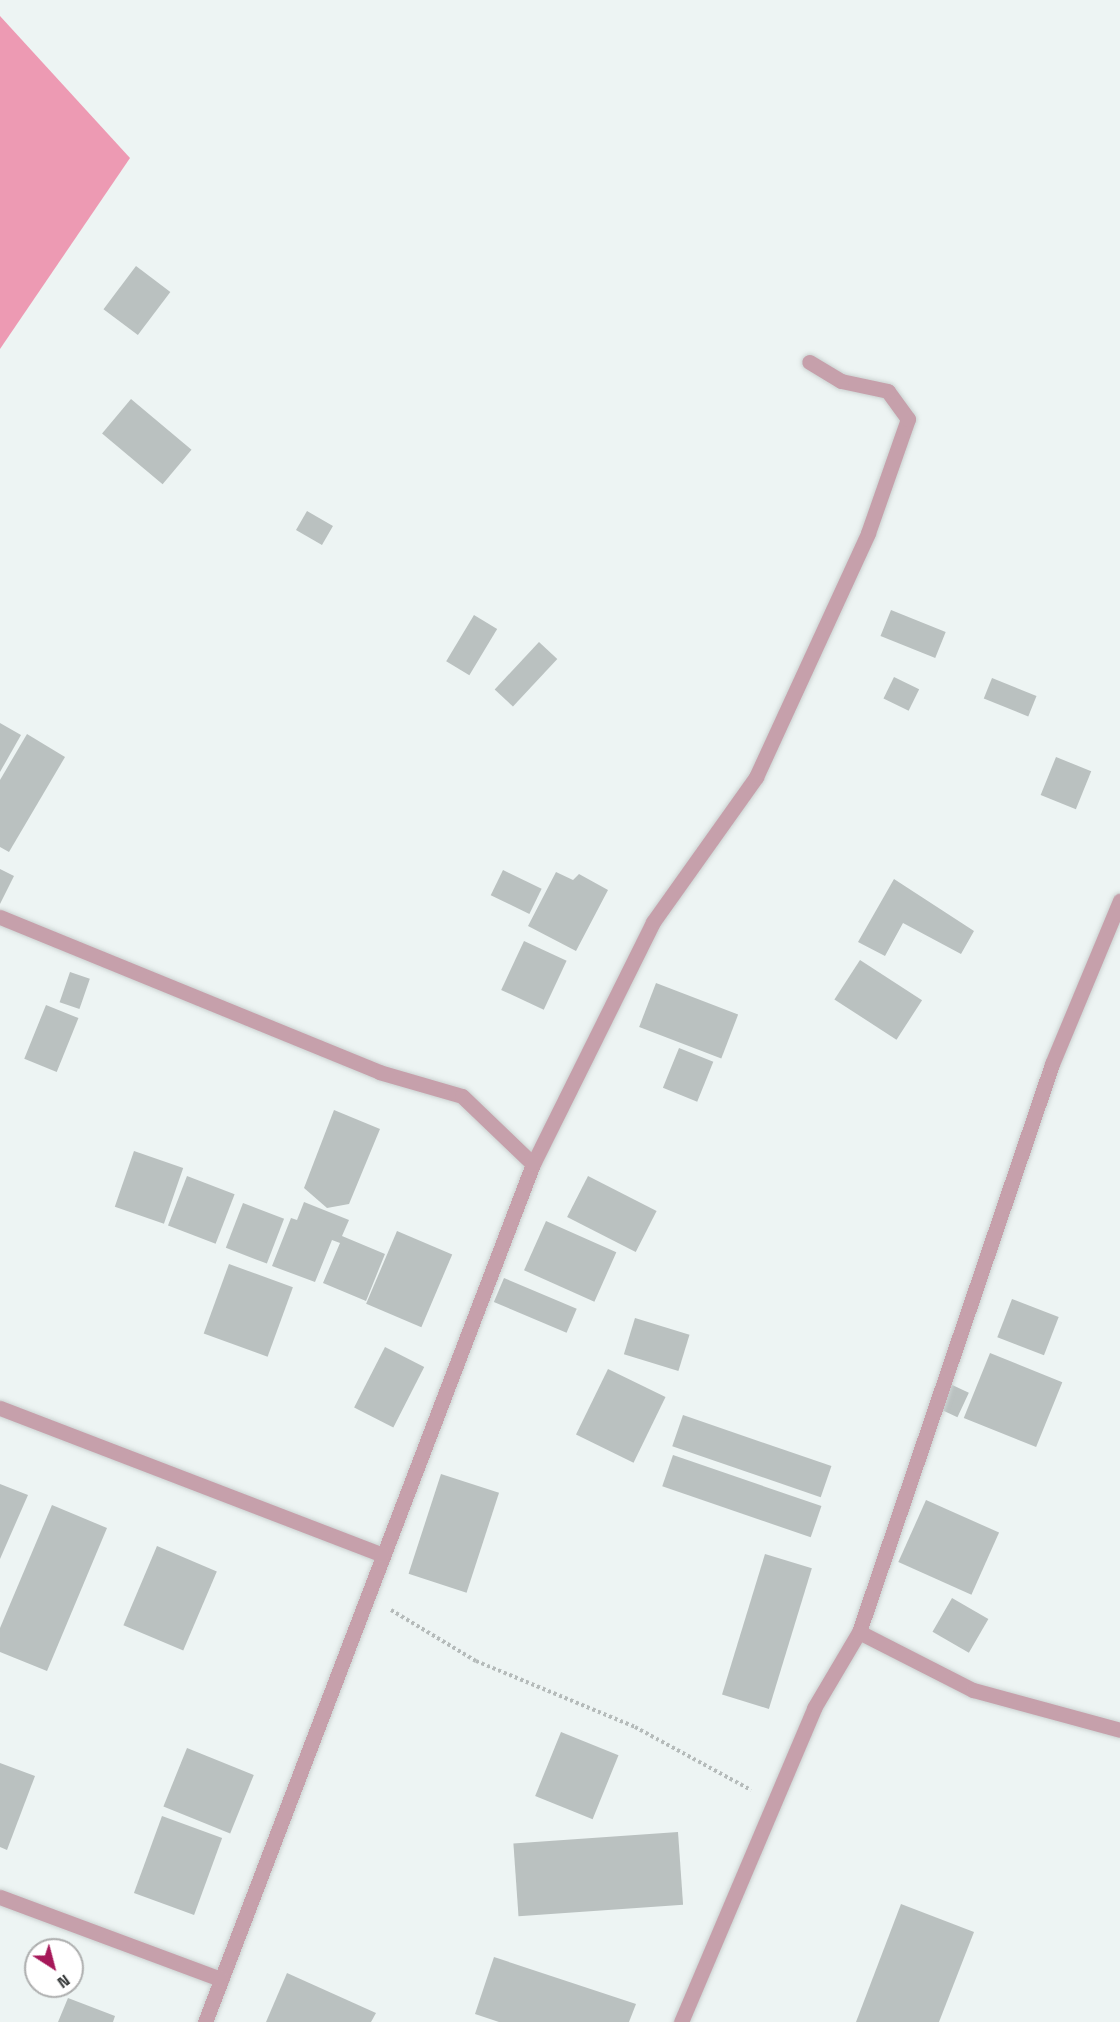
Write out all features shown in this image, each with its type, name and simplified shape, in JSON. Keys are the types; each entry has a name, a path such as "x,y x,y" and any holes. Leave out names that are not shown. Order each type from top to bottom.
{"street":[{"path":"205,2022 533,1164 653,922 756,777 883,492 908,419 888,391 841,381 809,362"},
{"path":"681,2022 772,1802 842,1653 859,1632 1052,1064 1120,901"},
{"path":"0,917 379,1072 462,1096 533,1164"},
{"path":"0,1408 382,1555"},
{"path":"859,1632 973,1689 1120,1730"},
{"path":"0,1897 221,1979"}],"path":[{"path":"366,1598 476,1660 635,1727 772,1802"}],"shaded area":[{"path":"0,16 130,158 0,349"}],"building":[{"path":"136,266 170,292 138,335 104,309"},
{"path":"131,399 192,450 163,484 102,433"},
{"path":"307,511 333,526 322,545 296,530"},
{"path":"891,610 946,632 935,658 881,636"},
{"path":"474,615 497,629 469,675 446,661"},
{"path":"539,642 557,659 513,707 495,690"},
{"path":"894,677 919,689 909,711 883,699"},
{"path":"992,678 1037,696 1028,716 984,698"},
{"path":"0,723 21,735 0,772"},
{"path":"27,734 65,757 9,852 0,847 0,780"},
{"path":"1056,757 1091,771 1076,809 1041,795"},
{"path":"0,869 14,876 0,904"},
{"path":"503,870 542,889 529,914 491,895"},
{"path":"556,872 573,880 579,874 608,890 576,951 528,926"},
{"path":"894,879 974,931 961,954 903,923 885,956 858,942"},
{"path":"524,941 567,961 544,1010 501,990"},
{"path":"860,960 922,1000 896,1040 834,999"},
{"path":"70,972 90,979 79,1009 60,1002"},
{"path":"656,983 738,1015 721,1058 639,1027"},
{"path":"46,1005 78,1018 57,1072 24,1059"},
{"path":"679,1048 713,1062 697,1102 663,1088"},
{"path":"334,1110 380,1129 349,1204 327,1208 304,1188"},
{"path":"134,1151 183,1168 164,1224 115,1207"},
{"path":"187,1176 235,1194 216,1244 168,1225"},
{"path":"588,1176 657,1211 636,1252 567,1217"},
{"path":"304,1202 349,1220 342,1236 385,1254 366,1301 323,1283 340,1243 332,1240 315,1282 272,1266 291,1218 297,1220"},
{"path":"243,1203 284,1219 267,1264 226,1248"},
{"path":"546,1221 616,1252 594,1302 524,1270"},
{"path":"397,1231 452,1254 421,1327 366,1304"},
{"path":"229,1264 293,1287 268,1357 204,1334"},
{"path":"504,1278 577,1309 567,1333 494,1302"},
{"path":"1012,1299 1059,1317 1044,1355 997,1337"},
{"path":"635,1318 690,1335 678,1371 624,1354"},
{"path":"385,1347 424,1367 393,1428 354,1408"},
{"path":"990,1353 1062,1382 1036,1447 964,1418"},
{"path":"608,1369 666,1397 634,1463 576,1435"},
{"path":"948,1383 969,1393 957,1417 937,1407"},
{"path":"683,1415 831,1466 821,1497 672,1446"},
{"path":"673,1455 821,1506 811,1537 662,1486"},
{"path":"441,1474 499,1493 467,1593 409,1574"},
{"path":"0,1484 28,1495 0,1559"},
{"path":"926,1500 999,1533 971,1595 898,1562"},
{"path":"52,1505 107,1528 47,1671 0,1652 0,1628"},
{"path":"157,1546 217,1571 183,1651 123,1625"},
{"path":"765,1554 812,1568 769,1709 722,1695"},
{"path":"952,1598 988,1619 969,1653 932,1632"},
{"path":"561,1732 618,1755 593,1819 535,1796"},
{"path":"187,1748 254,1775 230,1833 163,1806"},
{"path":"0,1763 35,1776 7,1850 0,1847"},
{"path":"162,1816 222,1838 194,1915 134,1893"},
{"path":"678,1832 683,1905 518,1916 513,1844"},
{"path":"901,1904 974,1932 939,2022 856,2022"},
{"path":"494,1957 636,2004 629,2022 499,2022 475,2014"},
{"path":"287,1973 376,2013 371,2022 266,2022"},
{"path":"68,1998 115,2016 113,2022 58,2022"}]}
